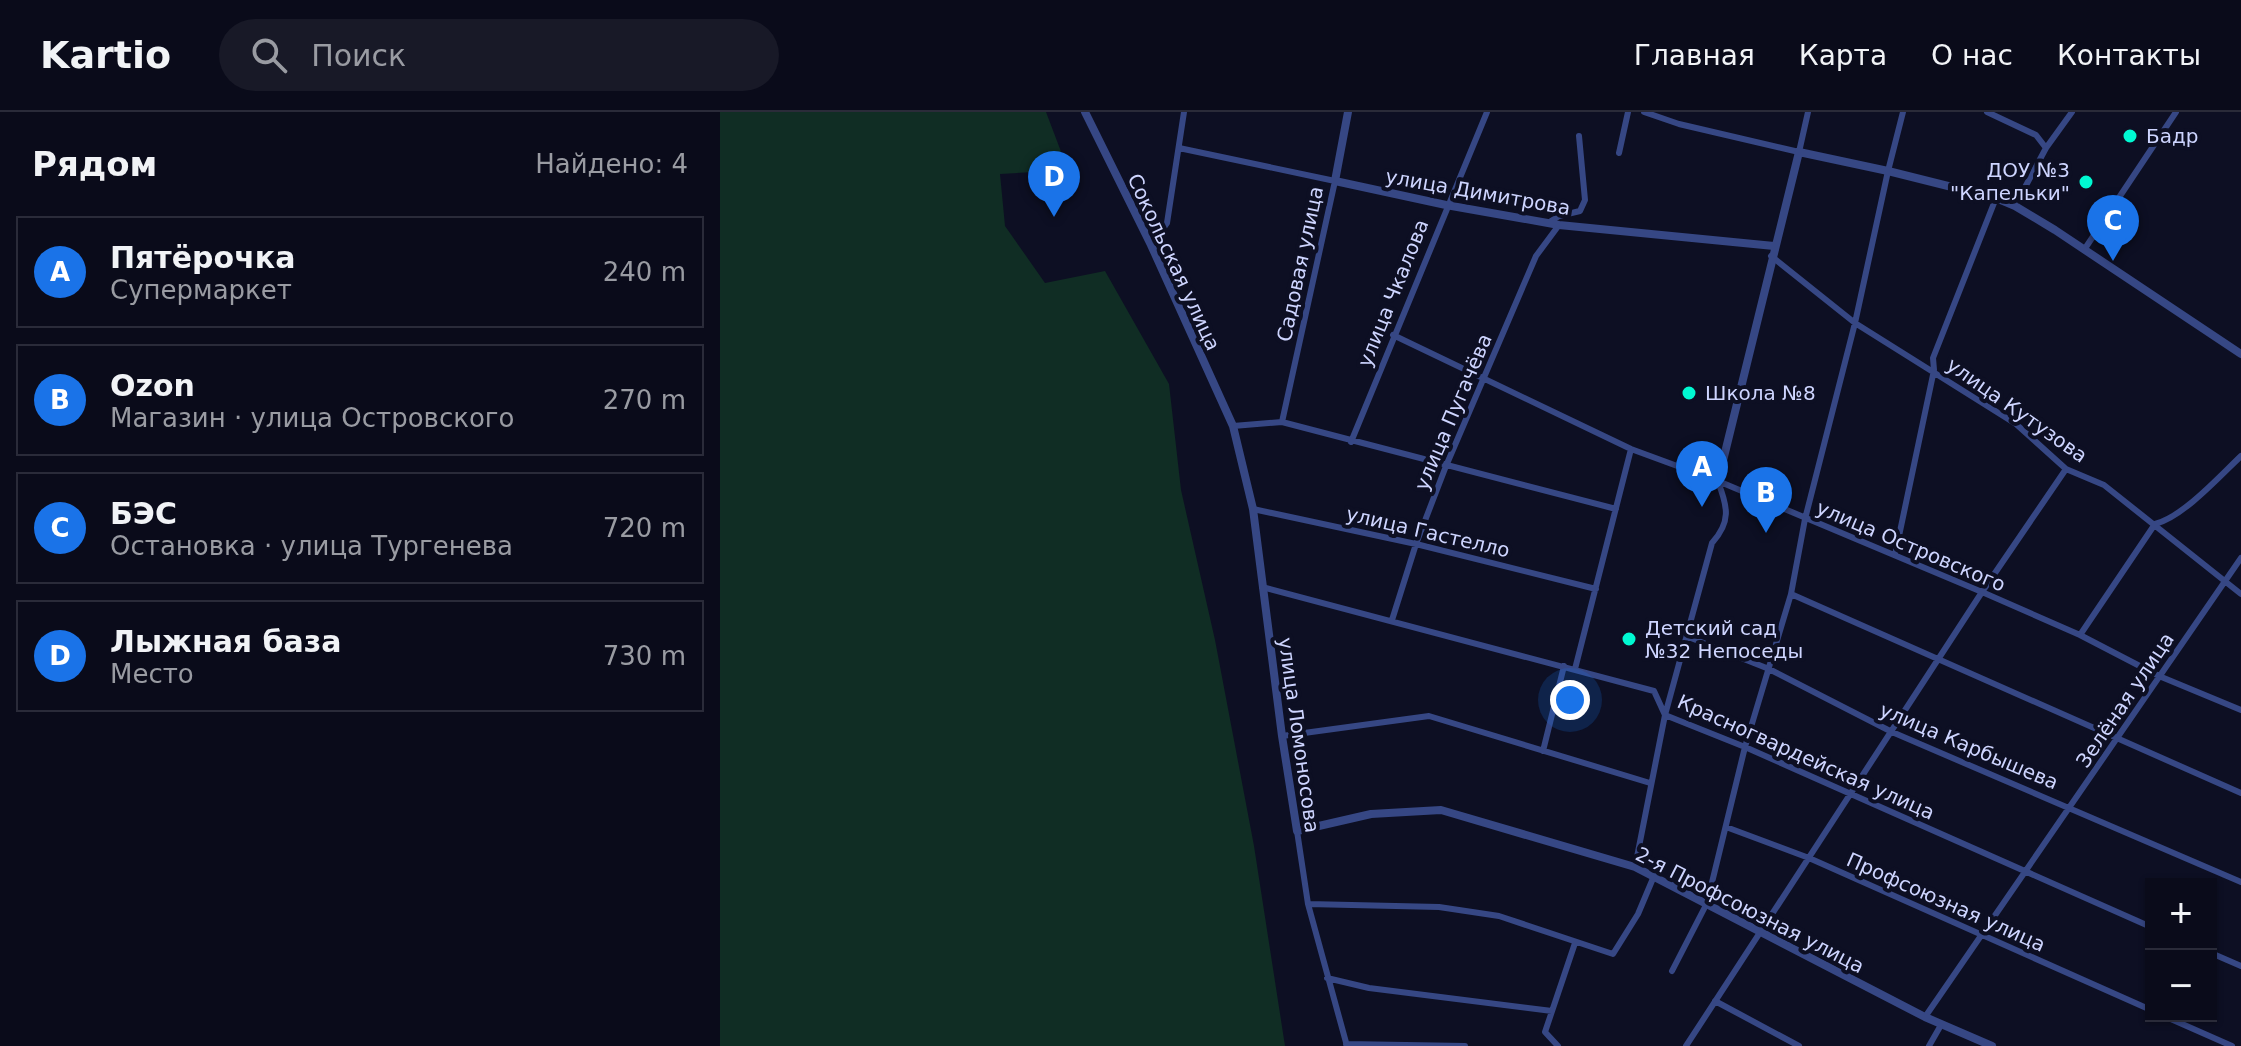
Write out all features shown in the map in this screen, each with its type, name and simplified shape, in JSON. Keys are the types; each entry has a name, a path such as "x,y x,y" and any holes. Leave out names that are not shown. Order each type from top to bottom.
{"street":[{"name":"Сокольская улица","path":"1085,112 1151,245 1233,426"},
{"path":"1151,245 1167,223 1184,112"},
{"name":"Садовая улица","path":"1282,422 1348,112"},
{"name":"улица Чкалова","path":"1351,442 1446,205 1487,112"},
{"path":"1619,153 1628,112"},
{"path":"1644,112 1679,124 1996,198 2015,206 2241,354"},
{"path":"1635,867 1665,715 1712,543 1722,532 1727,506 1718,481 1808,112"},
{"path":"1672,971 1707,903 1745,747 1791,594 1805,519 1855,323 1903,112"},
{"path":"1987,112 2036,135 2046,148"},
{"path":"2015,206 2046,148 2072,112"},
{"path":"2084,250 2176,112"},
{"path":"1548,223 1559,216 1580,211 1585,200 1579,136"},
{"name":"улица Димитрова","path":"1179,148 1446,205 1559,225 1774,246"},
{"path":"1895,555 1934,370 1933,358 1996,198"},
{"name":"улица Пугачёва","path":"1392,620 1416,544 1446,466 1536,256 1559,225"},
{"name":"улица Кутузова","path":"1771,256 1855,323 2016,424 2066,469 2104,485 2241,594"},
{"name":"улица Островского","path":"1393,335 1631,449 1718,481 1982,592 2080,635 2159,676 2241,710"},
{"path":"1233,426 1282,422 1616,509"},
{"name":"улица Ломоносова","path":"1233,426 1253,509 1282,736 1308,904 1346,1045"},
{"path":"1575,669 1631,449"},
{"path":"2080,635 2155,524 2164,522 2183,508 2241,456"},
{"path":"1686,1046 1982,592 2066,469"},
{"name":"улица Гастелло","path":"1253,509 1416,544 1596,589"},
{"name":"Зелёная улица","path":"1925,1017 2241,558"},
{"name":"Красногвардейская улица","path":"1262,587 1654,691 1665,715 1745,747 2145,924"},
{"path":"1791,594 2241,793"},
{"name":"улица Карбышева","path":"1686,636 1769,669 1892,732 2241,882"},
{"path":"1543,751 1564,666"},
{"path":"1282,736 1429,716 1650,783"},
{"name":"2-я Профсоюзная улица","path":"1297,831 1371,814 1441,810 1635,867 1925,1017 1992,1046"},
{"name":"Профсоюзная улица","path":"1726,827 1809,858 2145,1007"},
{"path":"1308,904 1439,907 1499,916 1613,954 1638,914 1654,876"},
{"path":"1558,1046 1545,1032 1575,943"},
{"path":"2217,956 2241,966"},
{"path":"1327,978 1369,988 1552,1011"},
{"path":"1715,1001 1799,1046"},
{"path":"2178,1022 2232,1046"},
{"path":"1929,1046 1941,1025"},
{"path":"1346,1045 1465,1046"}],"green space":[{"path":"720,112 1046,112 1068,170 1000,174 1005,226 1045,283 1105,271 1169,384 1181,490 1215,640 1254,846 1285,1046 720,1046"}],"place":[{"name":"Бадр","path":"2130,136"},
{"name":"ДОУ №3 \"Капельки\"","path":"2086,182"},
{"name":"Лыжная база","path":"1054,217"},
{"name":"БЭС","path":"2113,261"},
{"name":"Школа №8","path":"1689,393"},
{"name":"Пятёрочка","path":"1702,507"},
{"name":"Ozon","path":"1766,533"},
{"name":"Детский сад №32 Непоседы","path":"1629,639"}]}
